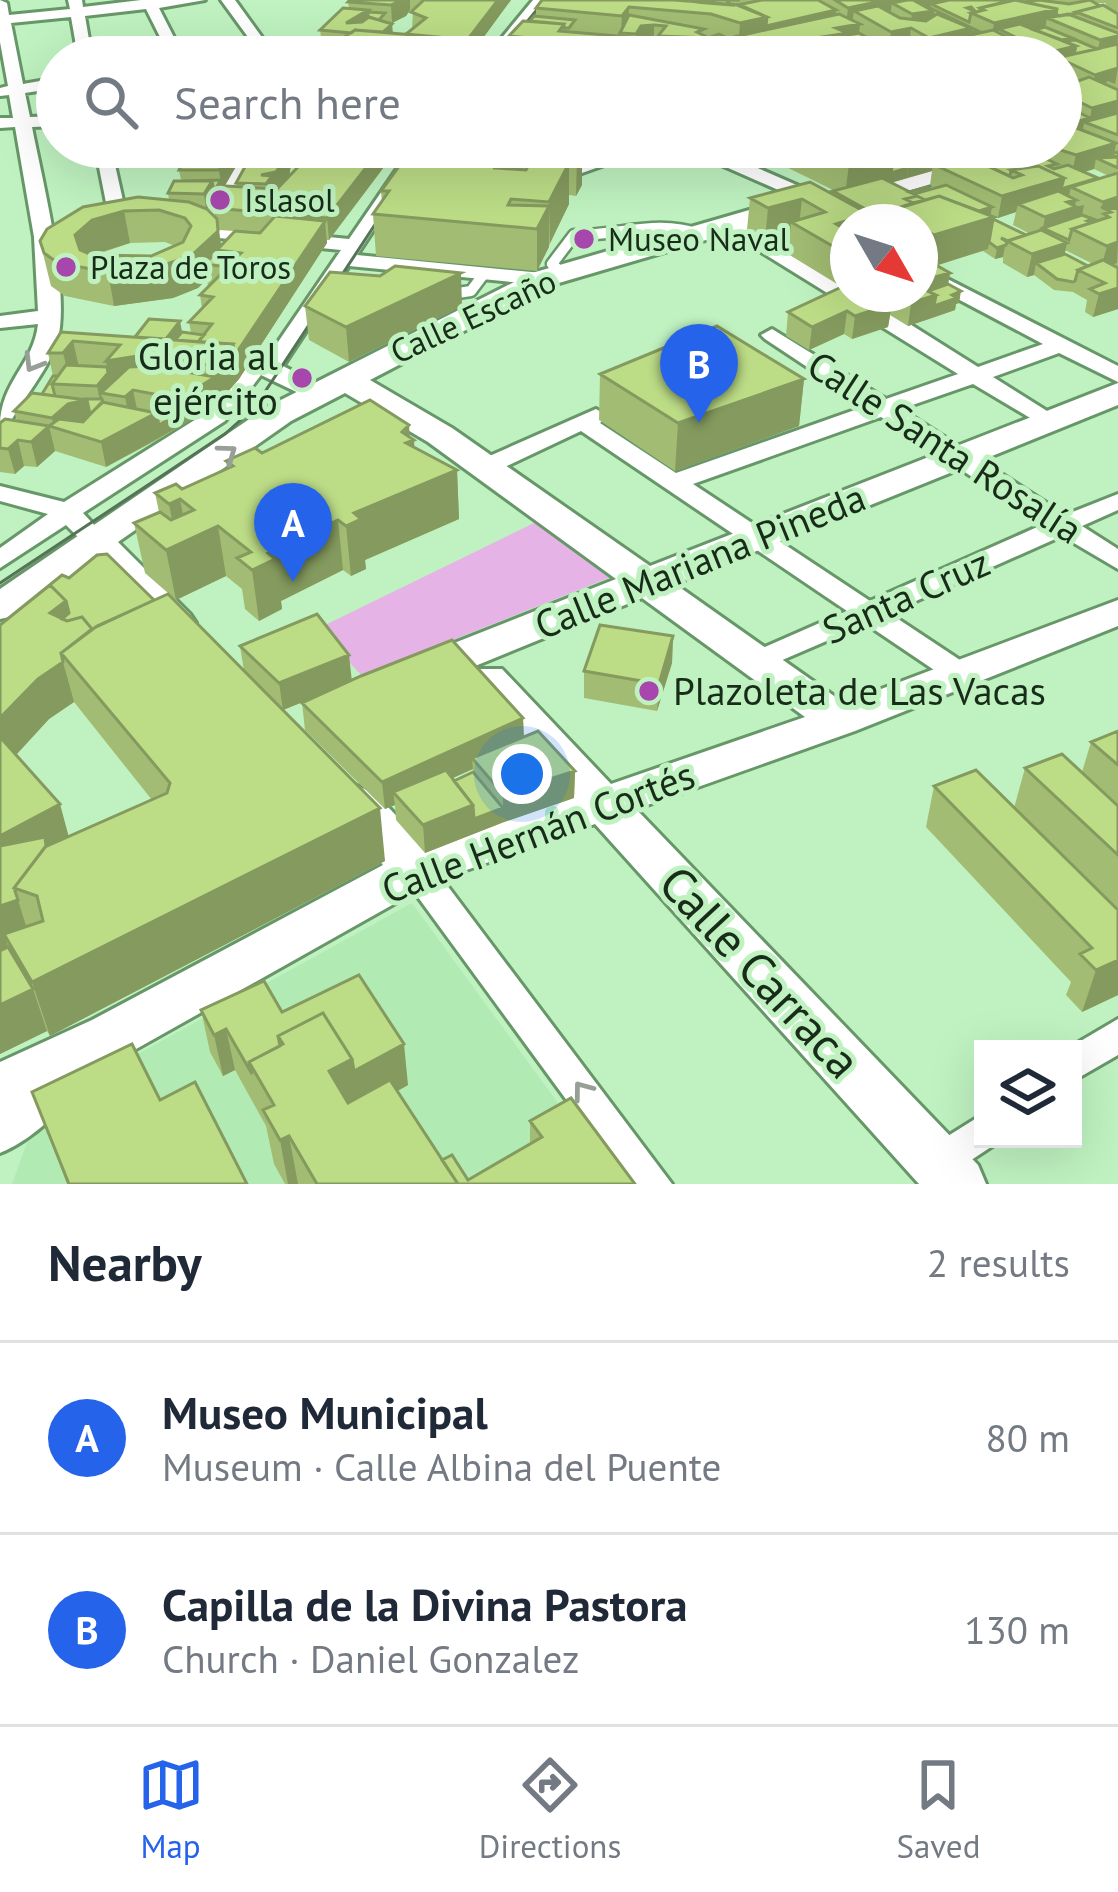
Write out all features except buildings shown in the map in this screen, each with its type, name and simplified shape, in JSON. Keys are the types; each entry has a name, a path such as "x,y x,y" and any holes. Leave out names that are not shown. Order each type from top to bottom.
{"street":[{"path":"0,419 47,341 52,235 22,122 8,91 2,14 198,0"},
{"path":"228,0 254,36"},
{"path":"510,36 540,0"},
{"path":"150,3 166,36"},
{"path":"76,6 81,36"},
{"path":"0,122 36,122"},
{"path":"110,168 130,223 214,217 243,168"},
{"path":"274,363 406,168"},
{"path":"742,168 819,203 815,212 830,220"},
{"name":"Calle Escaño","path":"0,607 88,562 329,385 552,276 731,225 965,168"},
{"path":"913,182 948,199"},
{"path":"204,221 209,231 348,252 382,271 407,276 552,276"},
{"path":"731,225 830,286"},
{"path":"938,280 1118,375"},
{"path":"873,312 1047,421"},
{"path":"0,322 49,316"},
{"name":"Calle Santa Rosalía","path":"772,334 1118,561"},
{"path":"672,483 1061,344"},
{"path":"9,554 67,511 217,416 255,368 274,363 329,385 485,466 840,721"},
{"name":"Calle Mariana Pineda","path":"383,687 1118,394"},
{"path":"485,466 625,402"},
{"path":"583,422 962,675"},
{"path":"0,493 67,511"},
{"name":"Santa Cruz","path":"759,661 1118,501"},
{"path":"67,511 88,562 200,646"},
{"path":"9,554 88,562"},
{"path":"0,640 88,562"},
{"name":"Calle Hernán Cortés","path":"110,1037 416,869 840,721 1118,612"},
{"name":"Calle Carraca","path":"465,655 530,755 604,805 948,1174"},
{"path":"312,759 393,815 416,869 652,1184"},
{"path":"1082,1059 1118,1035"},
{"path":"0,1089 68,1052 110,1037"},
{"path":"0,1128 45,1083 110,1037"},
{"path":"948,1174 974,1142"}],"lane":[{"path":"424,293 464,294 483,275"}],"shaded area":[{"path":"540,520 616,575 362,676 324,635 280,647"},
{"path":"412,903 617,1184 12,1184 30,1134 67,1093"}],"tram line":[{"path":"515,36 545,0"},
{"path":"0,583 225,434 255,407 412,168"}],"place":[{"name":"Islasol","path":"220,200"},
{"name":"Museo Naval","path":"584,239"},
{"name":"Plaza de Toros","path":"66,267"},
{"name":"Gloria al ejército","path":"302,378"},
{"name":"Capilla de la Divina Pastora","path":"699,423"},
{"name":"Museo Municipal","path":"293,582"},
{"name":"Plazoleta de Las Vacas","path":"649,691"}]}
